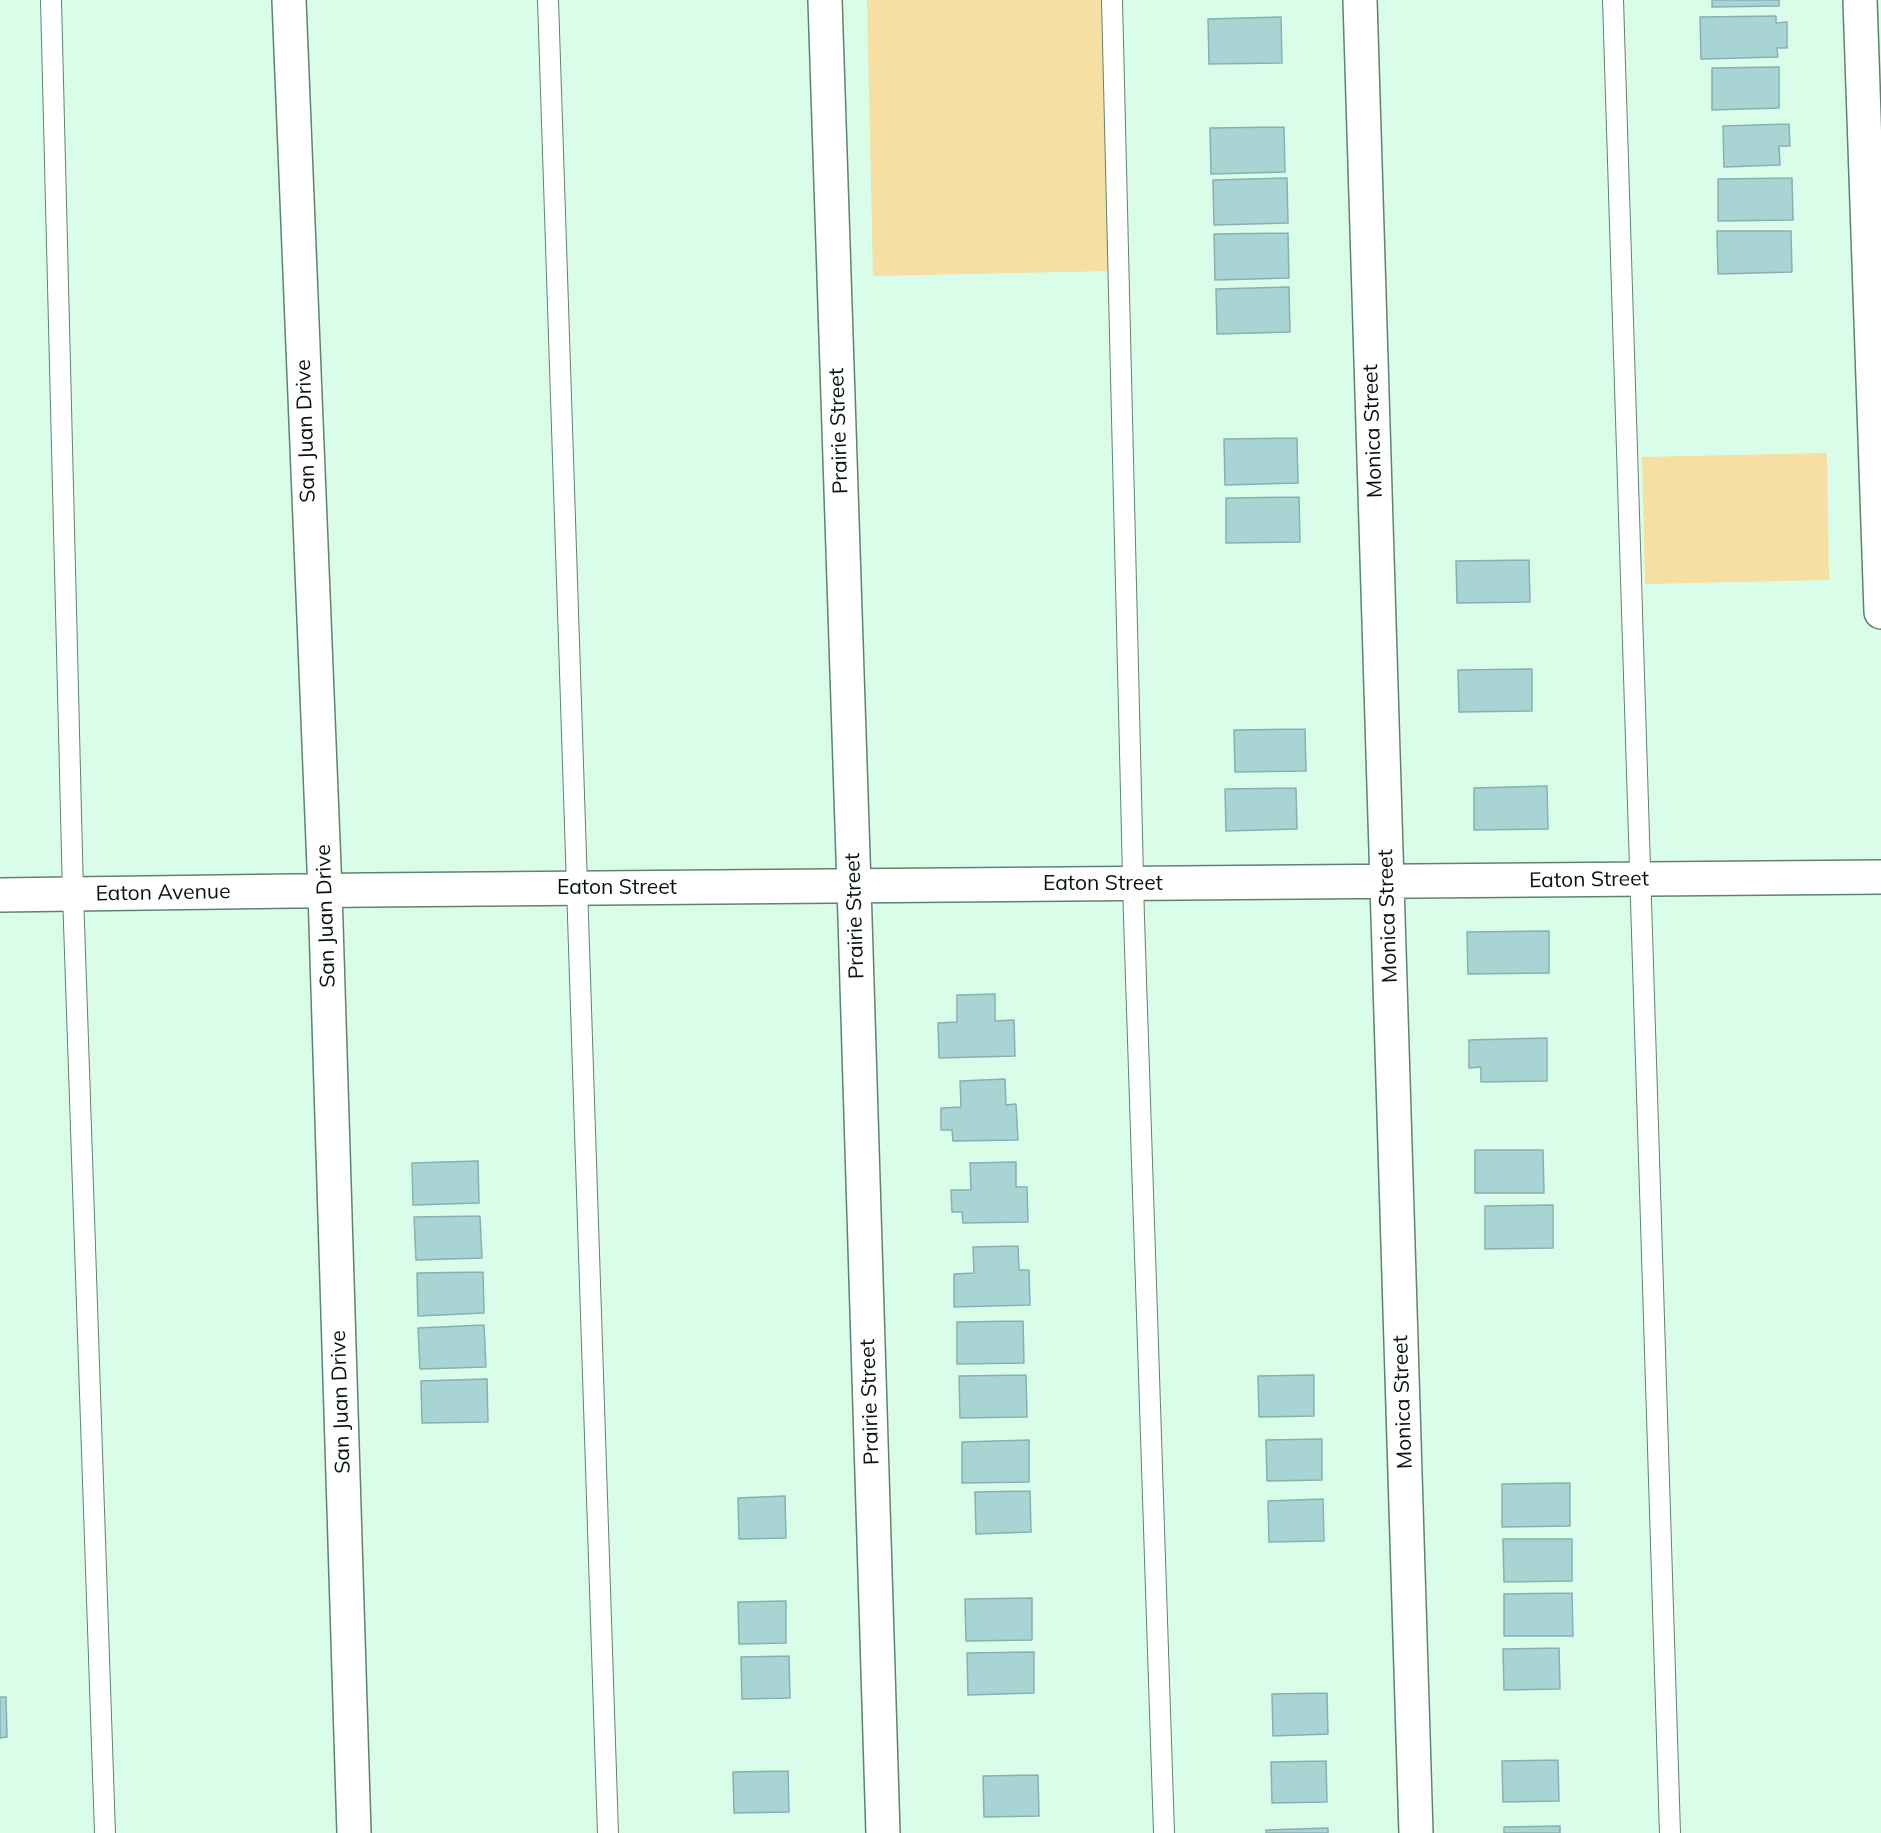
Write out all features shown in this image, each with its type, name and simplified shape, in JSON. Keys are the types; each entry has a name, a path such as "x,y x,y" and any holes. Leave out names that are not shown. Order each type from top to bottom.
{"street":[{"name":"San Juan Drive","path":"289,0 325,891 354,1833"},
{"name":"Prairie Street","path":"825,0 883,1833"},
{"name":"Monica Street","path":"1360,0 1416,1833"},
{"path":"1860,0 1881,612"},
{"name":"Eaton Street","path":"325,891 1881,877"},
{"name":"Eaton Avenue","path":"0,895 325,891"}],"lane":[{"path":"51,0 73,894 105,1833"},
{"path":"548,0 608,1833"},
{"path":"1112,0 1133,884 1164,1833"},
{"path":"1613,0 1670,1833"}],"shaded area":[{"path":"867,0 1106,0 1112,271 873,276"},
{"path":"1827,453 1829,580 1645,584 1642,457"}],"building":[{"path":"1712,0 1779,0 1779,6 1712,7"},
{"path":"1776,16 1776,23 1787,22 1787,48 1777,48 1778,57 1701,59 1700,17"},
{"path":"1281,17 1282,63 1209,64 1208,19"},
{"path":"1779,67 1779,108 1712,110 1712,68"},
{"path":"1789,124 1790,146 1779,146 1780,165 1724,167 1723,126"},
{"path":"1284,127 1285,172 1211,174 1210,128"},
{"path":"1287,178 1288,223 1214,225 1213,180"},
{"path":"1792,178 1793,220 1718,221 1718,179"},
{"path":"1717,231 1791,231 1792,272 1718,274"},
{"path":"1288,233 1289,278 1215,280 1214,234"},
{"path":"1289,287 1290,332 1217,334 1216,289"},
{"path":"1297,438 1298,483 1225,485 1224,439"},
{"path":"1299,497 1300,542 1226,543 1226,498"},
{"path":"1529,560 1530,602 1457,603 1456,561"},
{"path":"1532,669 1532,711 1459,712 1458,670"},
{"path":"1305,729 1306,771 1235,772 1234,730"},
{"path":"1547,786 1548,829 1474,830 1474,788"},
{"path":"1296,788 1297,829 1226,831 1225,789"},
{"path":"1549,931 1549,973 1468,974 1467,932"},
{"path":"995,994 995,1021 1014,1020 1015,1056 939,1058 938,1023 957,1022 957,995"},
{"path":"1547,1038 1547,1081 1481,1082 1481,1067 1469,1068 1469,1040"},
{"path":"1005,1079 1006,1105 1016,1104 1018,1140 953,1141 952,1130 941,1130 941,1108 961,1107 960,1081"},
{"path":"1475,1150 1543,1150 1544,1193 1475,1193"},
{"path":"478,1161 479,1203 413,1205 412,1163"},
{"path":"1016,1162 1016,1187 1027,1187 1028,1222 963,1223 962,1212 952,1212 951,1190 971,1190 970,1163"},
{"path":"1553,1205 1553,1248 1485,1249 1485,1206"},
{"path":"480,1216 482,1258 416,1260 414,1217"},
{"path":"1018,1246 1019,1270 1029,1270 1030,1305 954,1307 954,1274 974,1273 973,1247"},
{"path":"483,1272 484,1313 418,1316 417,1273"},
{"path":"1023,1321 1024,1363 957,1364 957,1322"},
{"path":"484,1325 486,1367 420,1369 418,1328"},
{"path":"1026,1375 1027,1417 960,1418 959,1376"},
{"path":"1314,1375 1314,1416 1259,1417 1258,1376"},
{"path":"487,1379 488,1422 422,1423 421,1381"},
{"path":"1322,1439 1322,1480 1267,1481 1266,1440"},
{"path":"1029,1440 1029,1482 962,1483 962,1442"},
{"path":"1570,1483 1570,1526 1502,1527 1502,1484"},
{"path":"1030,1491 1031,1532 976,1534 975,1492"},
{"path":"785,1496 786,1538 739,1539 738,1498"},
{"path":"1323,1499 1324,1541 1269,1542 1268,1501"},
{"path":"1503,1539 1572,1539 1572,1581 1504,1582"},
{"path":"1572,1593 1573,1636 1504,1636 1504,1594"},
{"path":"1032,1598 1032,1640 966,1641 965,1599"},
{"path":"786,1601 786,1643 739,1644 738,1602"},
{"path":"1559,1648 1560,1689 1504,1690 1503,1649"},
{"path":"1034,1652 1034,1693 968,1695 967,1653"},
{"path":"789,1656 790,1698 742,1699 741,1657"},
{"path":"1327,1693 1328,1734 1273,1736 1272,1694"},
{"path":"0,1697 6,1697 7,1737 0,1738"},
{"path":"1558,1760 1559,1801 1503,1802 1502,1761"},
{"path":"1326,1761 1327,1802 1272,1803 1271,1762"},
{"path":"788,1771 789,1812 734,1813 733,1772"},
{"path":"1038,1775 1039,1816 984,1817 983,1776"},
{"path":"1560,1826 1560,1833 1504,1833 1504,1827"},
{"path":"1328,1828 1328,1833 1266,1833 1266,1830"}]}
